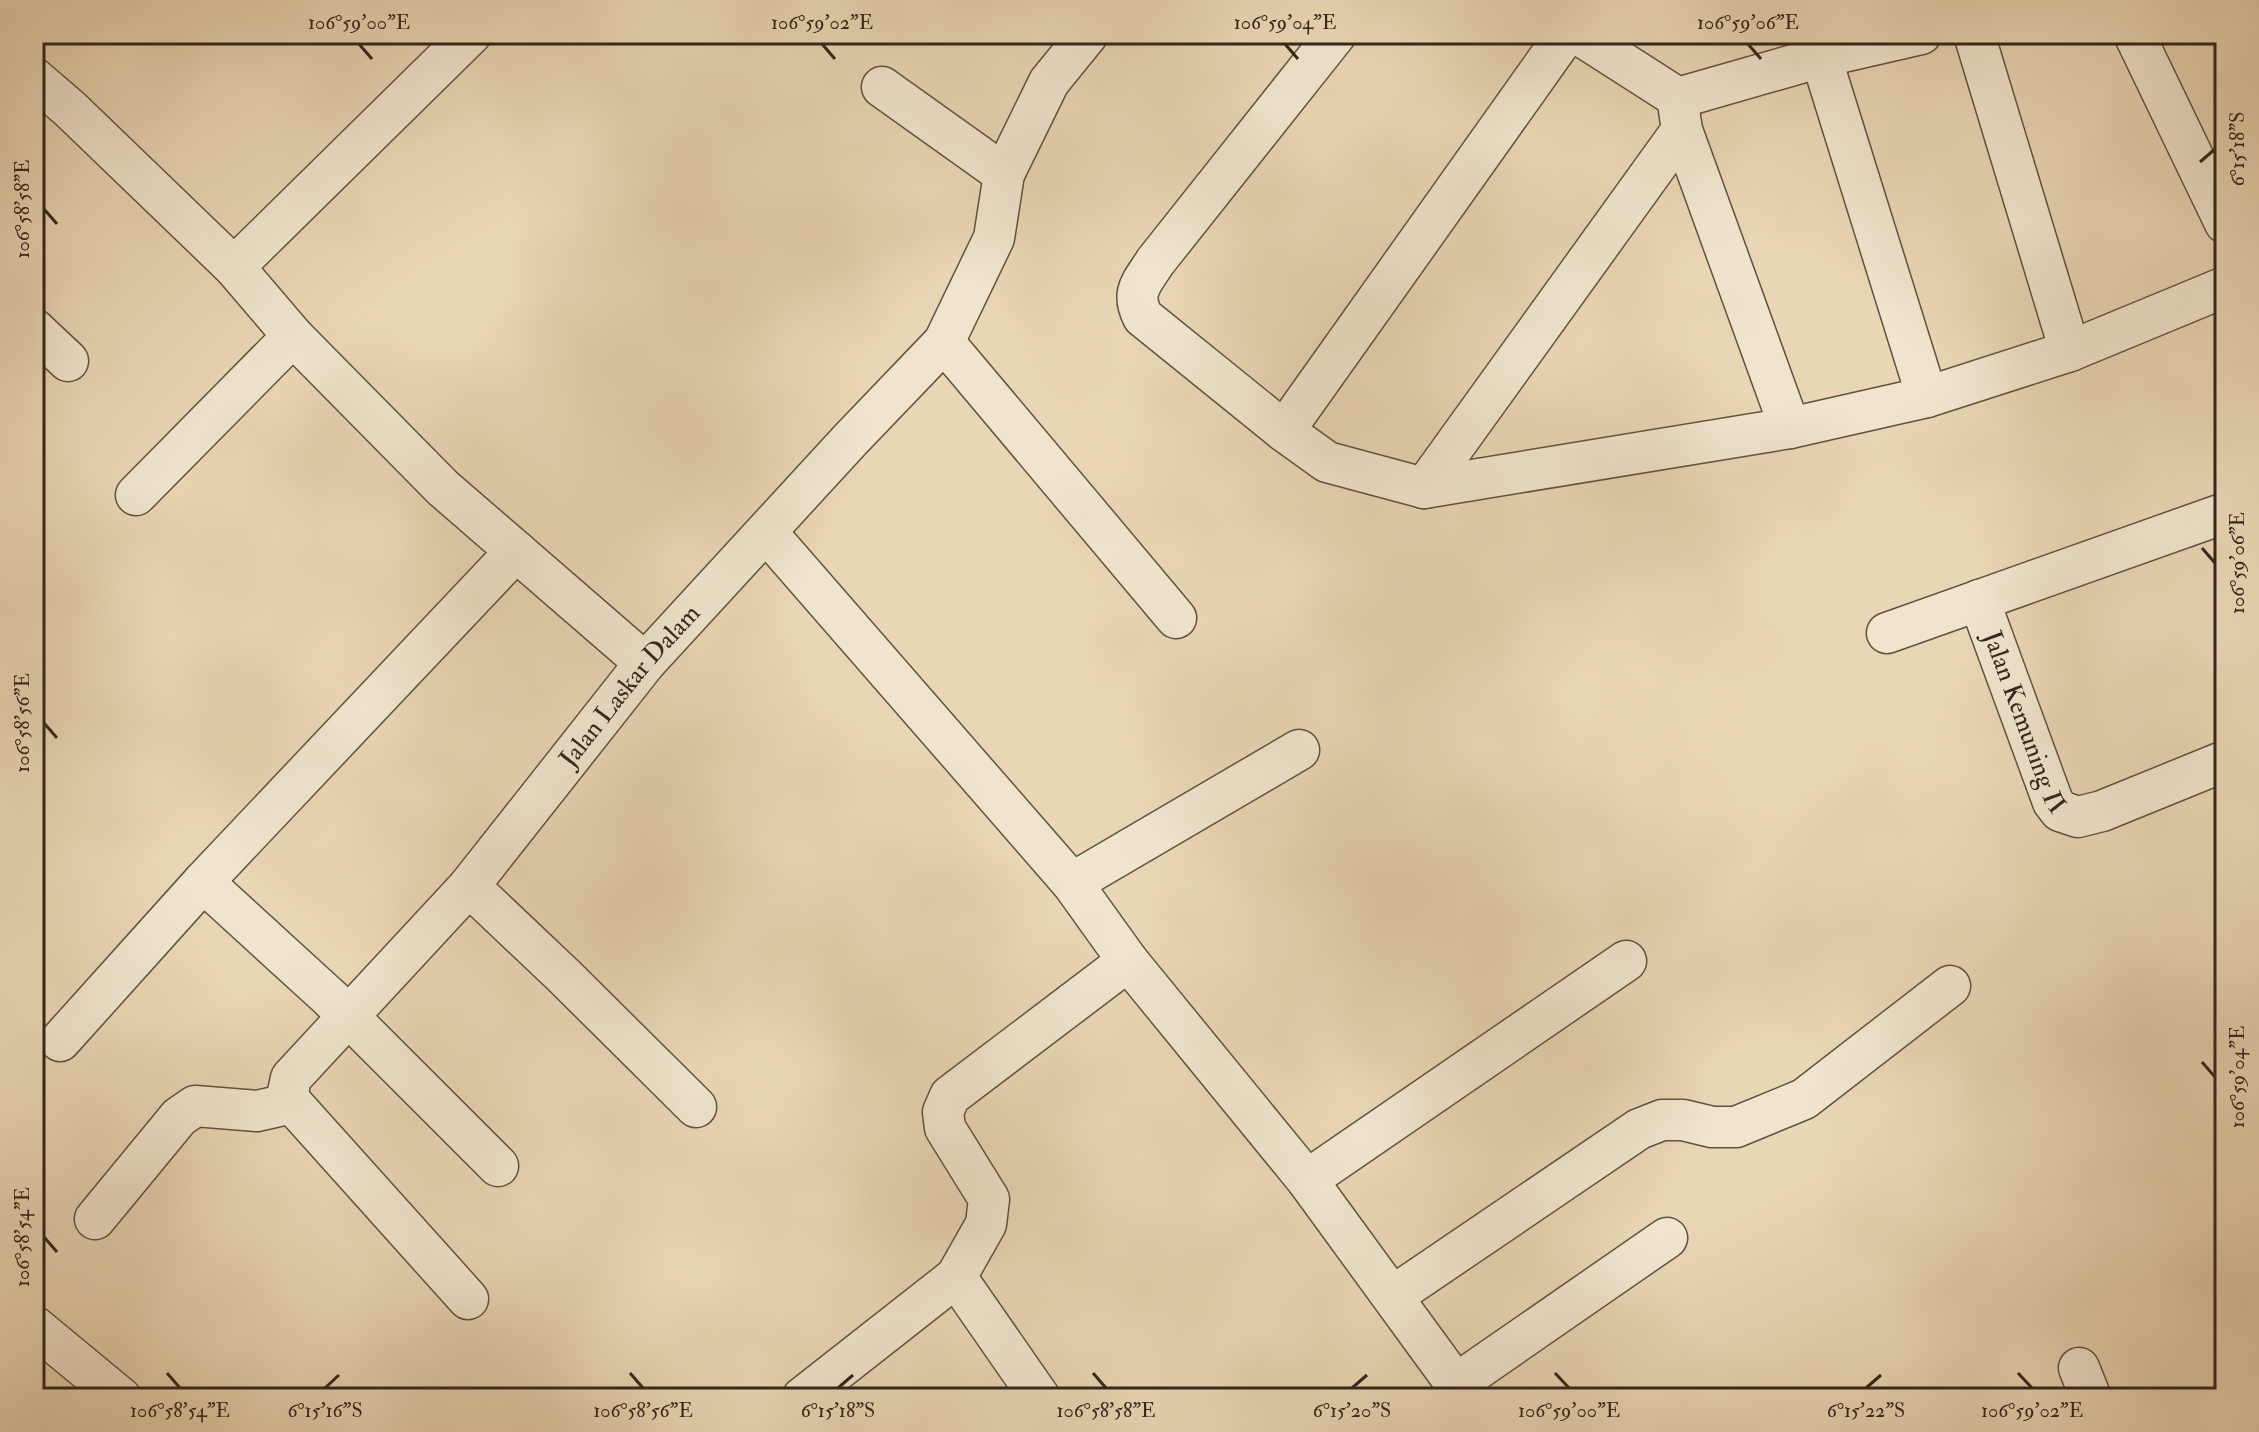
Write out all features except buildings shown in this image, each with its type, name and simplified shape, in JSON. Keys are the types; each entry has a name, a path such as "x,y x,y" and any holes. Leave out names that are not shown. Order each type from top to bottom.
{"street":[{"path":"234,267 471,34"},
{"name":"Jalan Laskar Dalam","path":"292,1103 288,1092 291,1078 469,886 645,663 944,342 994,238 1004,174 1049,82 1088,34"},
{"path":"1336,34 1155,262 1137,291 1136,304 1143,317 1327,462 1424,488 1790,428 1927,397 2070,351 2225,287"},
{"path":"1284,431 1566,34"},
{"path":"1578,34 1680,114 1790,428"},
{"path":"1424,488 1680,114 1821,57 1921,34"},
{"path":"1974,34 2070,351"},
{"path":"2134,34 2221,204"},
{"path":"1821,57 1927,397"},
{"path":"34,78 234,267 293,336 443,488 645,663"},
{"path":"882,87 1004,174"},
{"path":"34,329 68,361"},
{"path":"136,495 293,336"},
{"path":"944,342 1176,618"},
{"path":"1887,633 2225,513"},
{"path":"767,533 1072,883 1128,961 1307,1180 1461,1391 1667,1238"},
{"path":"60,1041 203,882 516,551"},
{"name":"Jalan Kemuning II","path":"1979,600 2053,802 2060,811 2078,817 2102,811 2225,761"},
{"path":"1072,883 1299,750"},
{"path":"203,882 330,998 498,1166"},
{"path":"469,886 696,1107"},
{"path":"802,1398 956,1277 986,1224 989,1199 945,1128 943,1112 950,1096 1128,961"},
{"path":"1307,1180 1626,961"},
{"path":"1393,1296 1639,1129 1662,1120 1736,1127 1804,1099 1950,986"},
{"path":"95,1219 189,1108 203,1106 257,1111 292,1103 468,1299"},
{"path":"956,1277 1040,1398"},
{"path":"34,1326 121,1398"}]}
